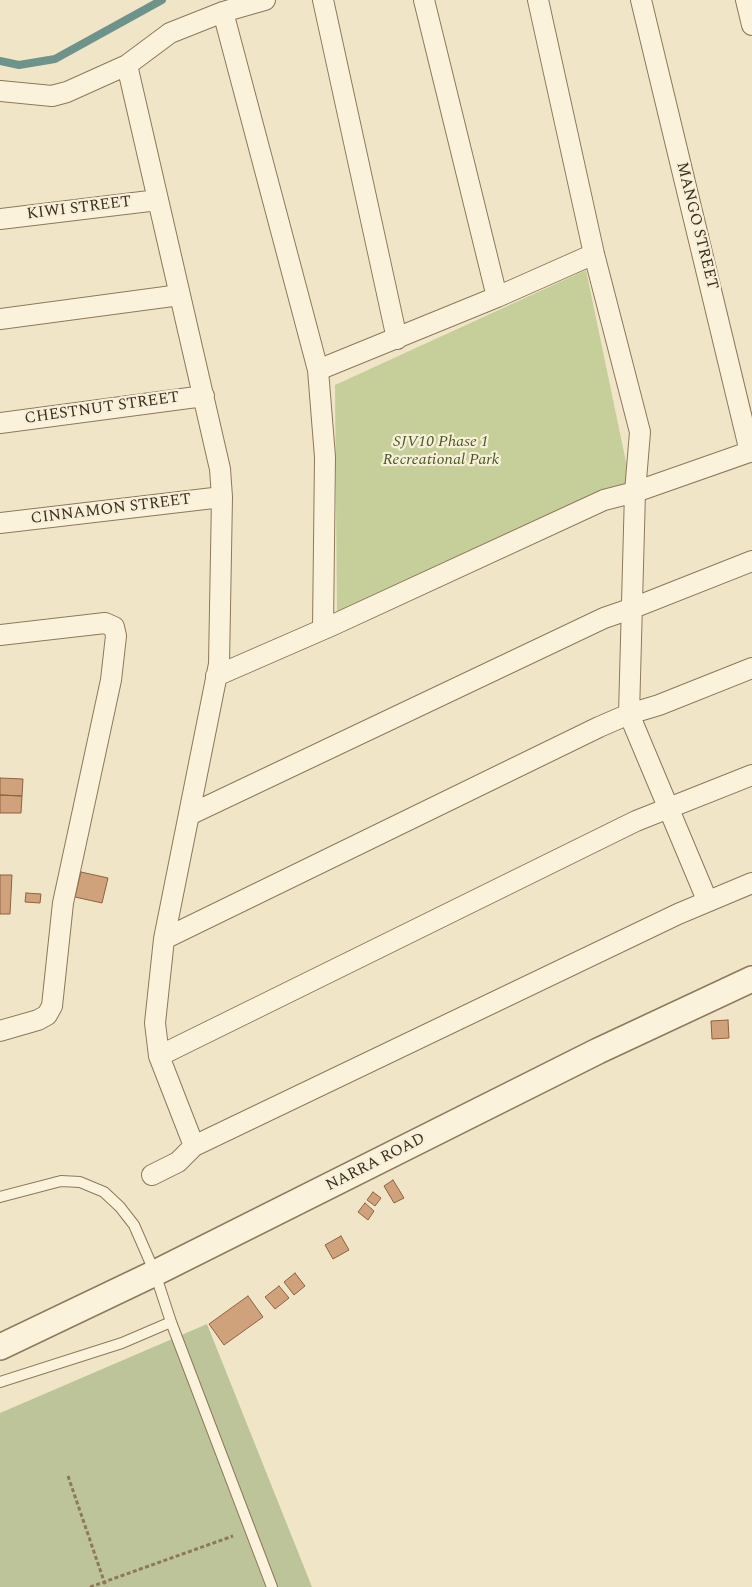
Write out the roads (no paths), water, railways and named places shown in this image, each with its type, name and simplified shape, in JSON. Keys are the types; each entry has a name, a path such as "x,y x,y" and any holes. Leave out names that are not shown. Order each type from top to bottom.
{"street":[{"path":"0,91 52,96 67,92 127,65 170,33 224,12 265,0"},
{"path":"323,0 397,339"},
{"path":"424,0 497,297"},
{"path":"538,0 594,254 640,432 635,492 629,714 707,900"},
{"name":"MANGO STREET","path":"641,0 751,452"},
{"path":"746,0 752,25"},
{"path":"224,12 318,370 325,457 323,629"},
{"path":"127,65 204,396 220,469 222,496 219,664 164,939 155,1023 159,1056 194,1146"},
{"name":"KIWI STREET","path":"0,219 158,200"},
{"path":"318,370 497,297 594,254"},
{"path":"0,319 180,295"},
{"name":"CHESTNUT STREET","path":"0,423 204,396"},
{"path":"216,676 604,500 635,492 751,452"},
{"name":"CINNAMON STREET","path":"0,523 222,496"},
{"path":"189,815 604,618 752,561"},
{"path":"0,635 105,622 114,627 116,636 111,680 63,903 52,1006 47,1015 38,1020 0,1031"},
{"path":"164,939 629,714 659,705 752,668"},
{"path":"159,1056 636,821 752,775"},
{"path":"152,1175 178,1162 194,1146 707,900 752,883"},
{"name":"NARRA ROAD","path":"0,1347 155,1273 598,1051 752,980"}],"lane":[{"path":"0,1197 61,1181 80,1182 104,1192 120,1207 134,1225 155,1273 171,1322 249,1531 272,1587"},
{"path":"0,1382 122,1343 171,1322"}],"waterway":[{"path":"0,61 19,65 55,59 162,0"}],"park label":[{"name":"SJV10 Phase 1 Recreational Park","path":"441,452"}]}
